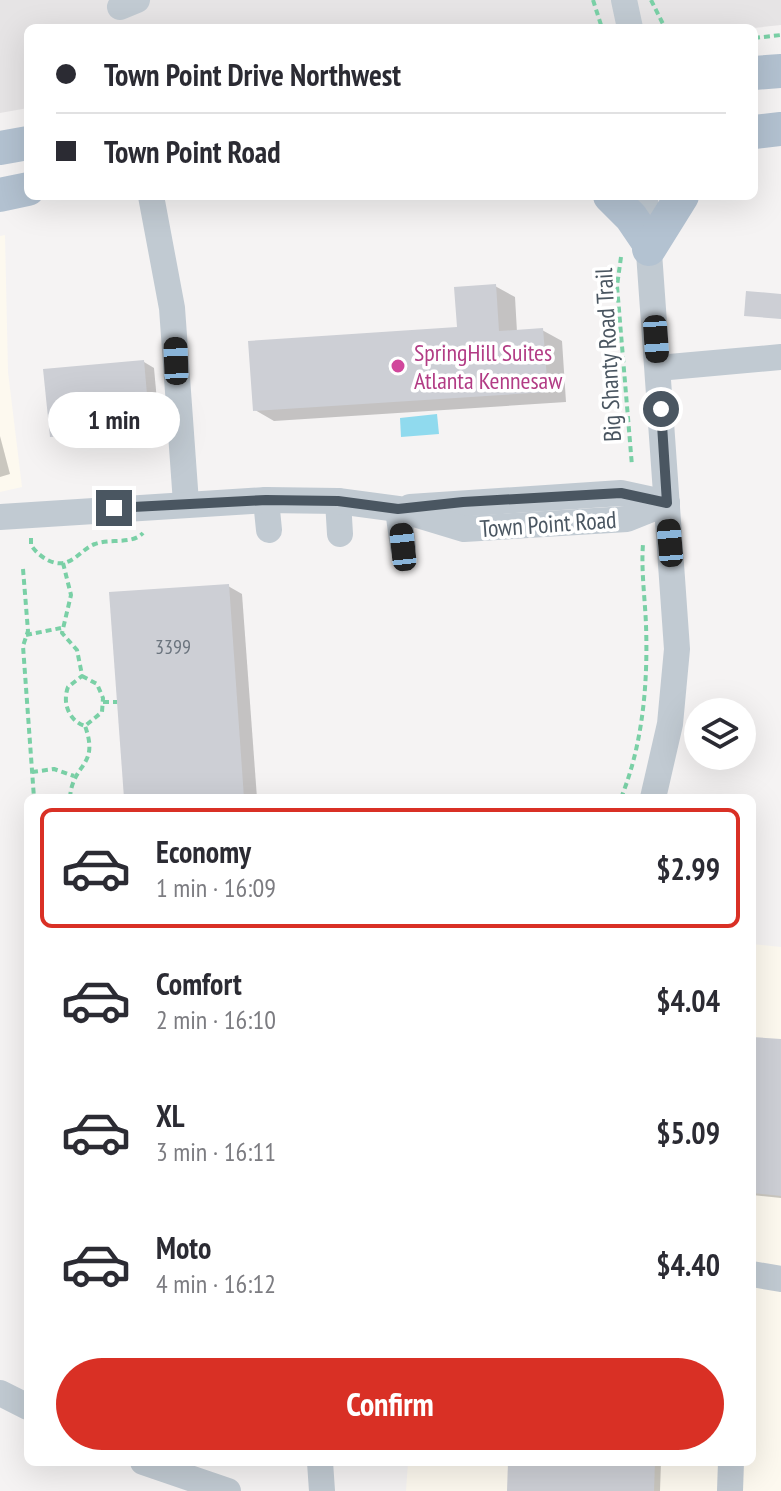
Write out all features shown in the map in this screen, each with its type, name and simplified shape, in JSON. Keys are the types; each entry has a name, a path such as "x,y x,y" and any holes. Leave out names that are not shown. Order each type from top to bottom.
{"main road":[{"path":"758,73 781,71"},
{"path":"0,148 24,144"},
{"path":"0,195 24,190"},
{"path":"614,200 631,217 639,249"},
{"path":"639,249 679,200"}],"street":[{"path":"624,0 629,24"},
{"path":"152,200 172,308 186,503"},
{"path":"645,200 639,249 658,368 676,609 676,675 667,743 654,794"},
{"path":"658,368 781,357"},
{"name":"Town Point Road","path":"0,517 266,500 338,501 398,509 621,493 667,503"},
{"path":"266,500 269,530"},
{"path":"338,501 340,534"},
{"path":"398,509 403,547"},
{"path":"756,1275 781,1279"},
{"path":"0,1393 24,1405"},
{"path":"155,1466 228,1491"},
{"path":"320,1466 322,1491"},
{"path":"730,1491 731,1466"}],"path":[{"path":"593,0 601,24"},
{"path":"651,0 663,24"},
{"path":"758,38 781,35"},
{"name":"Big Shanty Road Trail","path":"632,466 617,286 639,249"},
{"path":"31,514 31,545 42,556 56,563 69,563 100,542 137,539 144,528 142,506"},
{"path":"622,794 639,731 646,671 643,544"},
{"path":"63,563 71,595 61,628 77,650 82,676"},
{"path":"23,569 28,631 23,646 34,794"},
{"path":"26,635 61,628"},
{"path":"82,676 97,684 103,702 99,715 85,726"},
{"path":"71,794 74,776 87,761 91,750 85,726 74,720 65,702 68,687 82,676"},
{"path":"103,702 117,702"},
{"path":"32,772 54,769 74,776"}],"shaded area":[{"path":"0,0 781,0 781,25 758,28 758,24 24,24 24,109 0,113"},
{"path":"5,235 8,372 22,487 0,492 0,236"},
{"path":"756,944 781,947 781,1491 406,1491 408,1466 756,1466"}],"water":[{"path":"437,414 439,434 401,437 400,418"}],"building":[{"name":"SpringHill Suites Atlanta Kennesaw","path":"496,284 499,331 543,328 548,392 253,411 248,341 457,327 454,287"},
{"path":"746,291 781,294 781,319 744,316"},
{"path":"144,360 150,429 50,437 43,369"},
{"path":"229,584 244,794 124,794 109,592"},
{"path":"756,1037 781,1039 781,1196 756,1193"},
{"path":"508,1466 655,1466 654,1491 507,1491"}],"place":[{"name":"SpringHill Suites Atlanta Kennesaw","path":"398,366"}],"route":[{"path":"114,508 266,500 338,501 398,509 621,493 667,503 661,409"}]}
